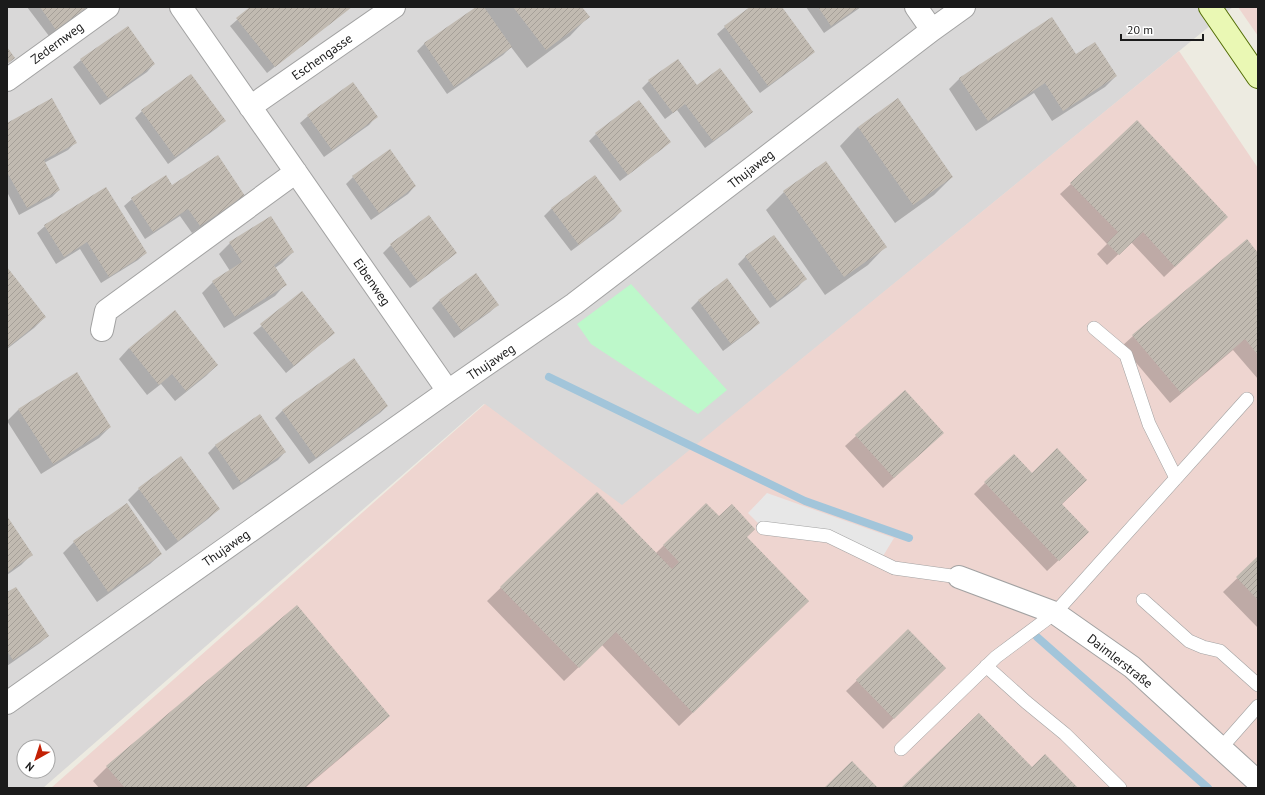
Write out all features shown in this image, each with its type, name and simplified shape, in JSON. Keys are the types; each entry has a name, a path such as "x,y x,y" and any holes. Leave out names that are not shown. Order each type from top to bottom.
{"street":[{"name":"Zedernweg","path":"7,80 108,7"},
{"name":"Eibenweg","path":"181,7 448,391"},
{"name":"Eschengasse","path":"250,107 394,7"},
{"path":"916,7 932,30"},
{"name":"Thujaweg","path":"7,703 448,391 574,304 964,7"},
{"path":"1210,7 1258,77"},
{"path":"102,330 106,312 296,172"},
{"name":"Daimlerstraße","path":"958,577 1055,613 1132,667 1258,782"}],"lane":[{"path":"1094,328 1126,355 1149,424 1176,478"},
{"path":"901,749 996,657 1055,613 1247,400"},
{"path":"763,528 828,536 894,568 958,577"},
{"path":"1143,600 1189,641 1203,647 1220,651 1258,685"},
{"path":"986,666 1065,734 1120,788"},
{"path":"1221,748 1258,706"}],"shaded area":[{"path":"7,7 1233,7 622,506 484,404 56,777 56,739 16,739 16,779 53,779 43,788 7,788"},
{"path":"1238,7 1258,7 1258,36"},
{"path":"1179,51 1258,168 1258,788 51,788 485,404 622,505"},
{"path":"767,493 894,538 880,561 828,536 763,528 748,513"}],"green space":[{"path":"631,284 727,390 698,414 591,344 577,324"}],"building":[{"path":"40,7 87,7 56,30"},
{"path":"250,7 352,7 275,67 236,18"},
{"path":"476,7 484,7 512,47 454,87 424,43"},
{"path":"513,7 582,7 590,17 546,50"},
{"path":"750,7 782,7 815,52 768,86 724,26"},
{"path":"818,7 859,7 831,26"},
{"path":"1052,17 1076,54 1095,42 1117,76 1063,111 1045,83 988,121 959,78"},
{"path":"128,26 155,64 108,98 80,59"},
{"path":"7,47 15,58 7,64"},
{"path":"678,59 697,85 720,68 753,112 713,141 685,104 673,113 648,80"},
{"path":"191,74 226,121 175,157 141,110"},
{"path":"353,82 378,117 332,150 307,115"},
{"path":"52,98 77,143 44,160 60,190 27,208 7,172 7,123"},
{"path":"898,98 953,177 913,205 858,127"},
{"path":"639,100 671,142 628,175 595,133"},
{"path":"1137,120 1228,217 1175,267 1143,232 1119,255 1107,243 1118,232 1070,183"},
{"path":"390,149 416,186 379,213 352,176"},
{"path":"218,155 245,196 200,226 188,209 153,232 131,198 166,175 172,185"},
{"path":"826,161 887,247 844,277 783,191"},
{"path":"595,175 622,211 579,245 551,208"},
{"path":"106,187 147,253 109,277 87,242 64,257 44,225"},
{"path":"429,215 457,253 418,282 390,244"},
{"path":"271,216 294,252 274,265 287,285 235,317 212,281 242,262 229,242"},
{"path":"774,235 807,279 777,301 745,256"},
{"path":"1247,239 1258,253 1258,355 1245,339 1181,393 1132,335"},
{"path":"7,267 46,317 7,348"},
{"path":"476,273 499,305 462,331 439,300"},
{"path":"727,278 760,323 731,344 698,300"},
{"path":"302,291 335,333 294,366 260,324"},
{"path":"175,310 218,365 186,391 172,374 159,385 129,348"},
{"path":"354,358 388,406 316,458 282,410"},
{"path":"77,372 111,427 53,464 18,409"},
{"path":"905,390 944,433 894,478 855,435"},
{"path":"260,414 286,452 241,483 215,445"},
{"path":"1057,448 1087,480 1062,504 1089,532 1059,561 984,482 1014,454 1032,473"},
{"path":"181,456 220,509 178,541 138,488"},
{"path":"597,492 672,569 679,562 663,545 706,503 719,516 732,504 755,529 747,537 809,601 693,713 616,632 579,668 500,587"},
{"path":"127,503 162,554 108,592 73,541"},
{"path":"7,516 33,555 7,573"},
{"path":"1258,556 1258,600 1236,577"},
{"path":"16,587 49,636 13,660 7,651 7,592"},
{"path":"297,605 390,716 304,788 125,788 106,766"},
{"path":"908,629 946,668 894,719 856,680"},
{"path":"979,713 1032,767 1045,754 1078,788 901,788"},
{"path":"852,761 878,788 824,788"}],"waterway":[{"path":"549,377 805,501 909,538"},
{"path":"1037,637 1208,788"}]}
